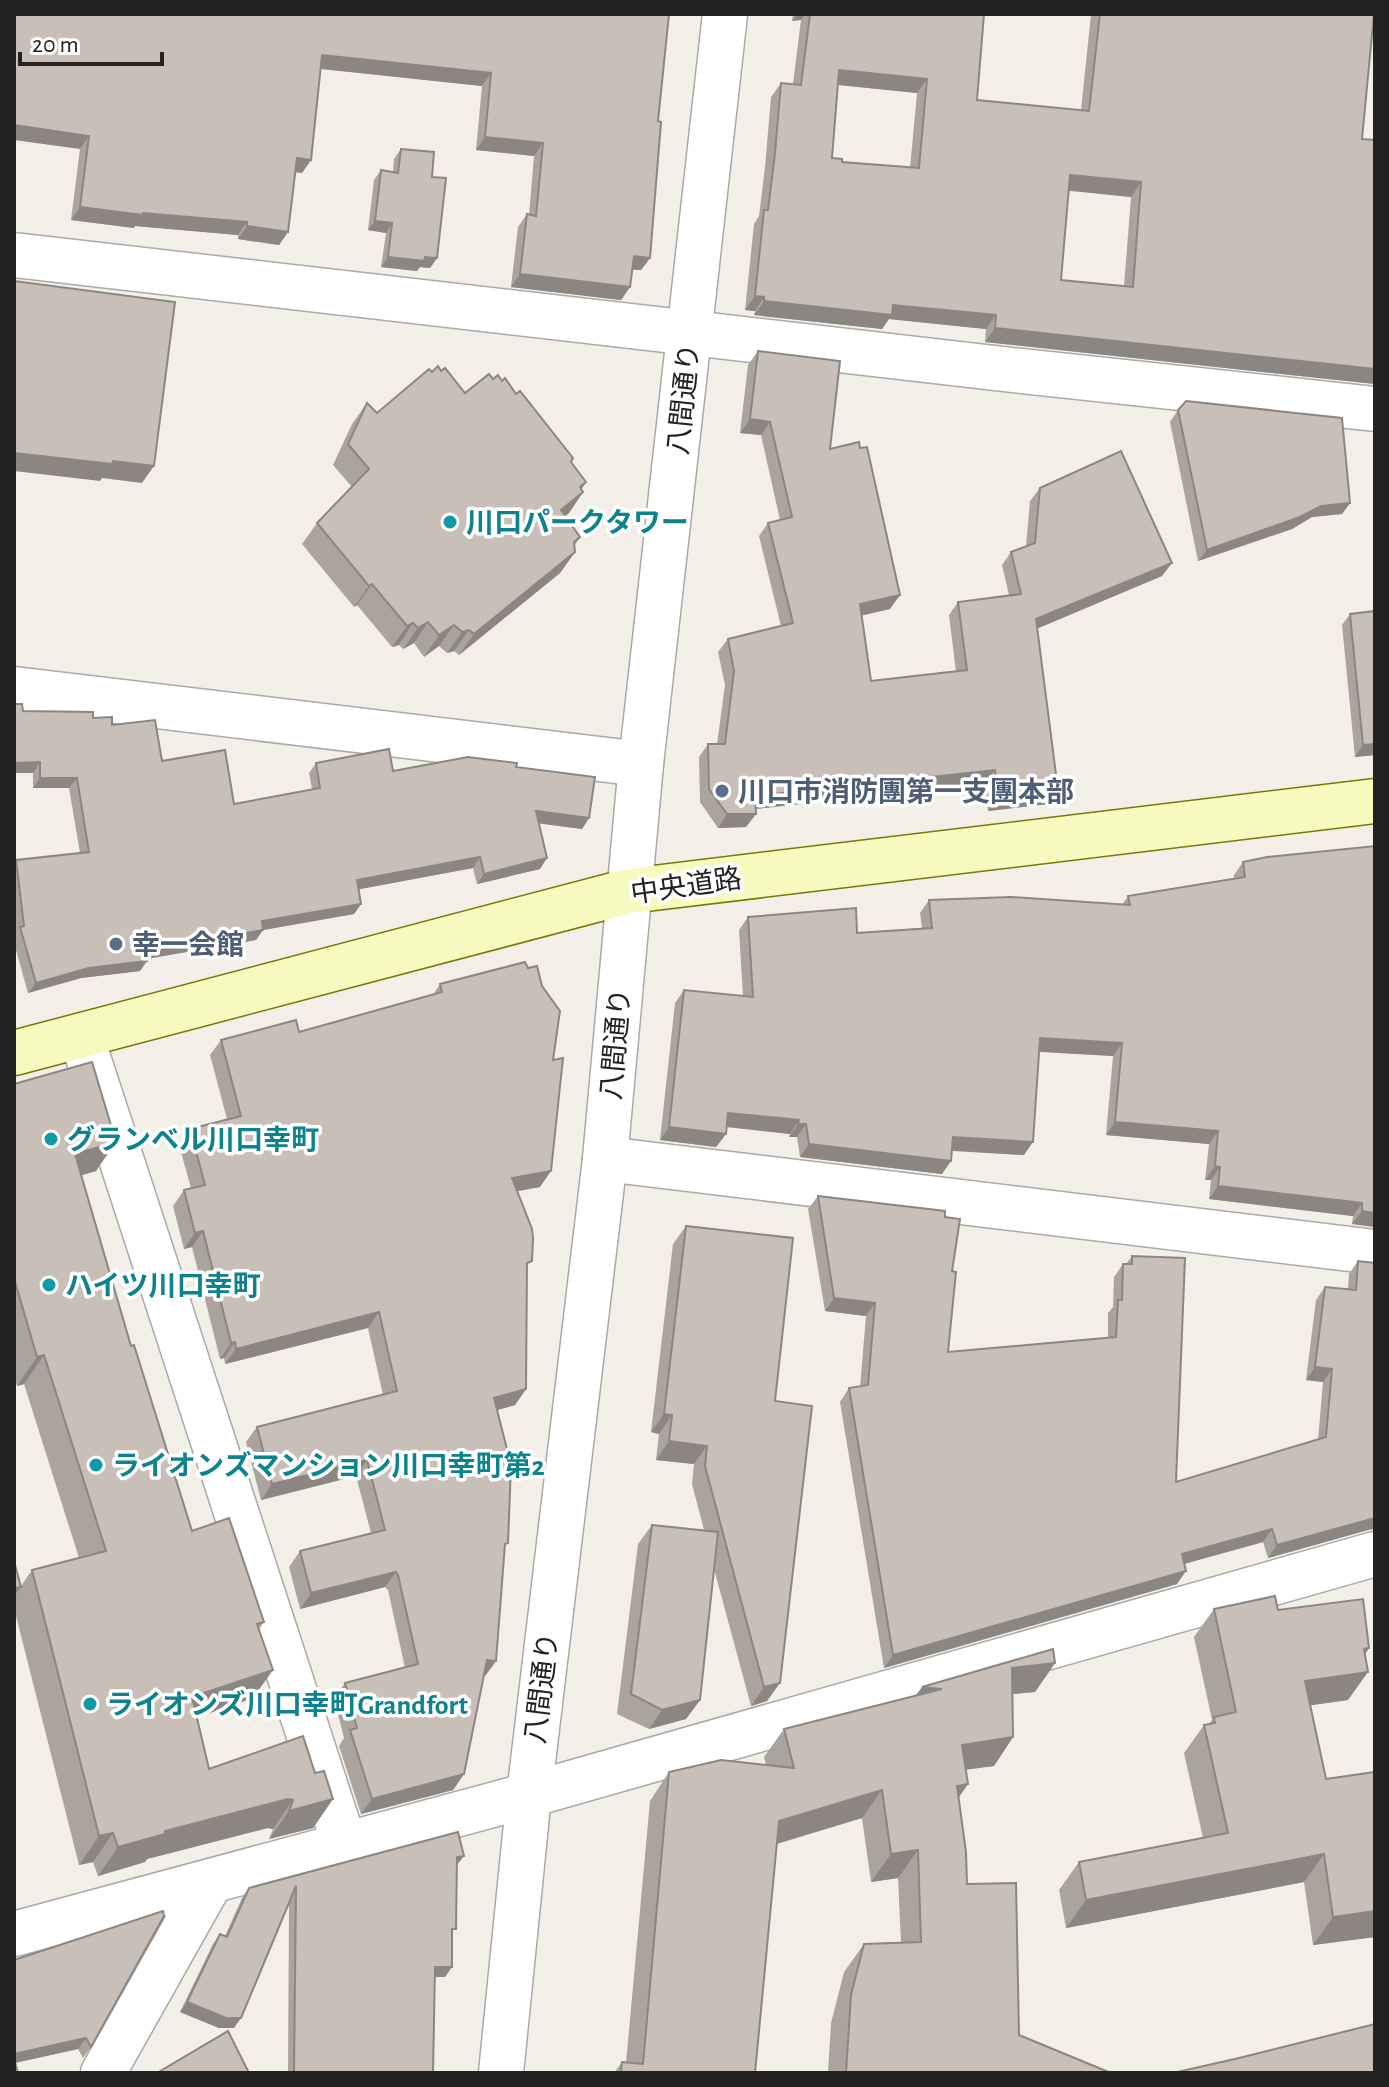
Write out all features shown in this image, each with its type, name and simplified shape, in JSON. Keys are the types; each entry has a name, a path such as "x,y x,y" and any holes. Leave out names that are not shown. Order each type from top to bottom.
{"main road":[{"name":"中央道路","path":"14,1053 629,891 1375,801"}],"street":[{"name":"八間通り","path":"501,2073 529,1795 605,1159 641,764 725,14"},
{"path":"14,255 1375,409"},
{"path":"14,689 641,764"},
{"path":"81,1036 345,1846"},
{"path":"605,1159 1375,1252"},
{"path":"14,1934 529,1795 1375,1554"},
{"path":"103,2073 210,1883"}],"building":[{"path":"14,14 669,14 658,121 661,122 650,258 634,256 630,287 520,274 527,214 536,216 543,143 485,137 491,73 322,55 311,160 297,158 288,232 247,226 247,222 80,207 89,136 14,125"},
{"path":"810,14 984,14 977,100 1089,111 1100,14 1374,14 1362,139 1375,140 1375,369 995,328 996,315 893,305 892,315 764,301 764,297 755,296 764,210 768,210 775,153 781,83 801,85","holes":["839,70 927,79 919,168 842,162 842,159 832,158","1070,175 1141,182 1133,287 1061,280"]},
{"path":"401,149 434,152 432,177 446,178 437,258 425,257 424,261 388,257 392,223 375,221 381,170 398,173"},
{"path":"14,281 175,302 154,466 14,453"},
{"path":"758,351 840,361 830,449 859,442 860,448 867,447 900,595 860,604 871,681 967,670 958,602 1021,594 1011,552 1035,543 1040,488 1121,451 1172,563 1036,619 1058,790 998,797 995,770 755,796 756,814 727,814 709,789 708,744 725,744 734,671 728,639 793,623 768,523 792,517 770,422 750,419"},
{"name":"川口パークタワー","path":"438,366 441,371 445,368 465,393 489,374 493,379 498,375 502,381 505,378 516,394 520,391 573,458 571,462 586,482 580,487 583,492 561,510 580,537 574,542 575,552 474,634 469,630 462,632 454,625 439,635 428,622 418,628 413,623 407,626 317,523 369,469 348,444 367,403 377,413 429,369 432,372"},
{"path":"1186,401 1342,418 1350,503 1321,506 1300,517 1207,550 1178,410"},
{"path":"1375,611 1375,744 1363,745 1350,614"},
{"path":"14,704 22,704 23,711 93,712 93,718 112,717 112,725 155,720 162,761 225,750 234,804 320,788 316,763 389,749 393,771 468,757 517,763 516,767 595,777 589,818 536,811 547,858 484,874 480,857 357,880 361,904 262,921 263,930 146,950 147,961 89,968 36,983 20,927 24,926 16,860 89,852 77,778 40,778 40,762 14,763"},
{"path":"1375,846 1375,1213 1362,1211 1362,1203 1218,1186 1220,1167 1215,1166 1218,1131 1115,1122 1122,1043 1040,1038 1033,1142 953,1137 951,1161 809,1144 806,1124 798,1124 799,1120 728,1113 726,1134 669,1127 684,990 753,997 748,917 856,908 857,933 932,928 929,900 1011,897 1130,905 1128,896 1245,877 1243,862"},
{"path":"525,962 528,968 537,966 542,986 560,1011 553,1060 563,1058 551,1171 512,1178 533,1238 532,1261 527,1263 526,1389 494,1398 511,1465 508,1543 505,1544 496,1661 487,1660 464,1774 372,1799 350,1730 357,1728 345,1683 418,1664 398,1575 396,1572 311,1593 300,1551 385,1530 367,1460 272,1484 257,1427 397,1391 379,1312 236,1349 235,1342 231,1343 203,1231 195,1233 184,1190 205,1185 190,1129 241,1116 221,1040 296,1020 299,1032 442,992 440,984"},
{"path":"92,1062 116,1142 75,1154 131,1346 134,1345 192,1531 229,1518 264,1622 257,1624 273,1670 192,1697 209,1769 303,1736 315,1773 324,1771 333,1799 289,1811 293,1800 288,1799 165,1831 165,1834 118,1847 113,1833 99,1836 32,1570 106,1551 44,1355 37,1357 14,1278 14,1084"},
{"path":"818,1196 945,1211 945,1217 960,1219 952,1271 956,1272 948,1352 1116,1337 1118,1300 1122,1300 1123,1264 1132,1264 1132,1256 1185,1258 1176,1482 1326,1437 1332,1369 1315,1367 1325,1287 1356,1290 1358,1261 1375,1263 1375,1518 1277,1545 1272,1529 1182,1554 1186,1571 893,1655 849,1388 868,1385 875,1303 834,1298"},
{"path":"686,1226 793,1238 775,1401 812,1406 780,1683 764,1687 705,1466 707,1446 669,1441 672,1415 664,1414"},
{"path":"652,1525 718,1532 700,1700 662,1710 631,1694"},
{"path":"14,1561 21,1587 14,1588"},
{"path":"1275,1596 1278,1610 1363,1599 1369,1648 1364,1649 1368,1672 1305,1681 1326,1779 1375,1772 1375,1911 1333,1917 1324,1854 1086,1900 1079,1862 1228,1833 1204,1725 1215,1723 1214,1717 1236,1712 1214,1609"},
{"path":"1053,1649 1055,1663 1012,1668 1013,1737 962,1745 968,1784 957,1786 967,1884 1016,1883 1019,2035 1111,2073 846,2073 851,1995 864,1944 921,1942 918,1850 891,1854 882,1790 779,1821 755,2073 621,2073 622,2062 643,2064 669,1772 721,1760 794,1768 784,1729 942,1689 922,1687"},
{"path":"458,1832 464,1856 457,1857 452,1967 435,1967 433,2073 294,2073 296,1886 241,2018 226,2018 187,2002 220,1934 227,1937 249,1888"},
{"path":"163,1911 164,1916 91,2047 86,2038 14,2054 14,1960"},
{"path":"1375,2024 1375,2073 1173,2073 1239,2058"},
{"path":"228,2031 249,2073 157,2073"}],"place":[{"name":"川口パークタワー","path":"450,522"},
{"name":"川口市消防團第一支團本部","path":"722,791"},
{"name":"幸一会館","path":"116,944"},
{"name":"グランベル川口幸町","path":"51,1139"},
{"name":"ハイツ川口幸町","path":"49,1285"},
{"name":"ライオンズマンション川口幸町第2","path":"96,1465"},
{"name":"ライオンズ川口幸町Grandfort","path":"90,1704"}]}
